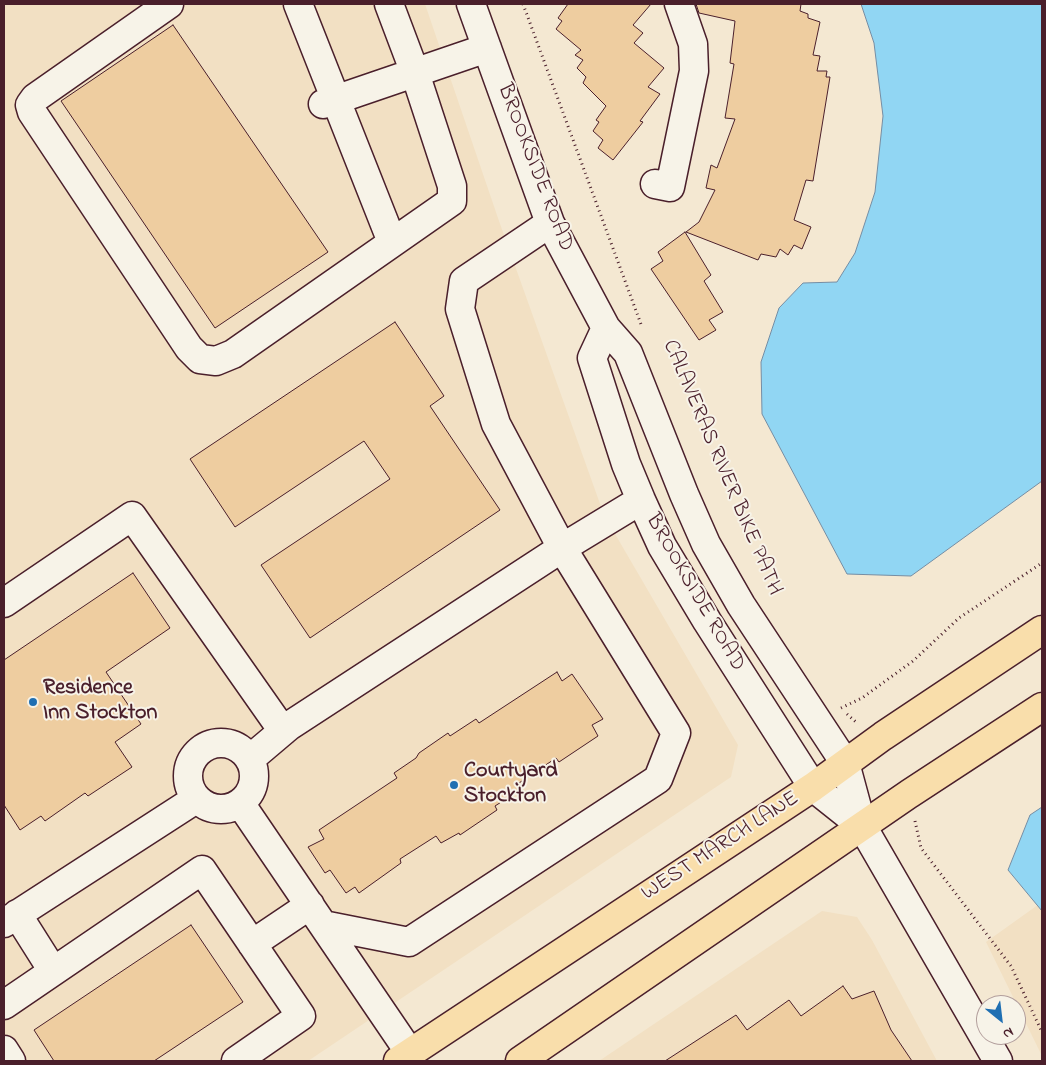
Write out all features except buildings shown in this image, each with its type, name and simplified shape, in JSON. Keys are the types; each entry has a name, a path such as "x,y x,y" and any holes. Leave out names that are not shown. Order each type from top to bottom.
{"main road":[{"name":"WEST MARCH LANE","path":"404,1057 813,787 876,740 1042,630"},
{"path":"520,1061 909,794 1042,707"}],"street":[{"path":"169,4 35,98 30,105 32,112 189,348 200,359 216,361 233,354 452,201 452,186 389,4"},
{"path":"298,4 330,102 392,242"},
{"name":"BROOKSIDE ROAD","path":"471,4 550,223 606,328 628,353 706,544 741,605 846,763 862,826 998,1061"},
{"path":"654,184 670,187 694,71 693,44 679,4"},
{"path":"330,102 487,48"},
{"path":"252,944 316,915 409,942 658,779 676,733 562,548 496,424 460,309 464,281 550,223"},
{"name":"BROOKSIDE ROAD","path":"606,328 592,358 626,464 662,546 813,787 862,826"},
{"path":"250,759 283,731 562,548 641,500"},
{"path":"4,603 132,516 283,731"},
{"path":"222,742 233,744 250,759 254,778 252,788 240,803 231,808 212,808 196,799 190,790 187,779 188,767 200,749 210,744 222,742"},
{"path":"53,971 10,919 196,799"},
{"path":"240,803 316,915 404,1057"},
{"path":"4,1005 202,870 301,1016 236,1061"},
{"path":"4,1050 11,1061"}],"path":[{"name":"CALAVERAS RIVER BIKE PATH","path":"522,4 645,334"},
{"path":"841,708 862,698 906,667 959,618 1042,563"},
{"path":"834,703 876,740"},
{"path":"909,794 921,848 1012,966 1042,1032"}],"shaded area":[{"path":"4,4 425,4 499,221 604,515 738,745 731,777 308,1061 4,1061"},
{"path":"1042,902 1042,1056 1026,1023 1026,995 1012,995 986,942"},
{"path":"822,911 857,917 872,940 937,1061 599,1061"}],"water":[{"path":"861,4 1042,4 1042,481 911,576 847,574 762,414 761,362 779,308 803,283 837,282 855,253 875,192 883,116 874,43"},
{"path":"1042,807 1042,911 1008,870 1030,815"}],"place":[{"name":"Residence Inn Stockton","path":"33,702"},
{"name":"Courtyard Stockton","path":"454,785"}]}
